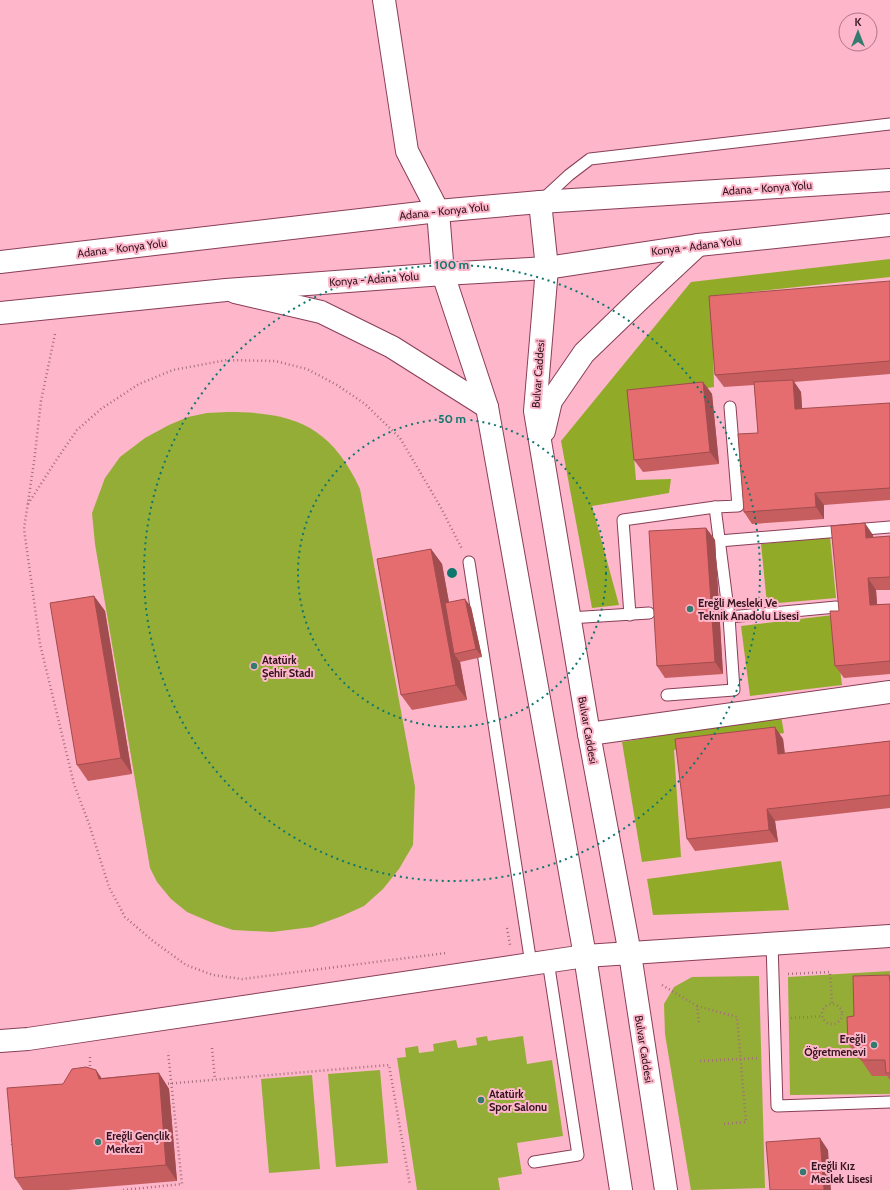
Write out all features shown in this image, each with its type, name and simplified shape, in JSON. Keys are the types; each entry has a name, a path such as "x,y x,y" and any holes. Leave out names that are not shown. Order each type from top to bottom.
{"main road":[{"path":"384,0 407,151 438,211 443,274 487,407 585,956 621,1190"},
{"name":"Adana - Konya Yolu","path":"0,262 438,211 540,202 890,180"},
{"name":"Bulvar Caddesi","path":"540,202 546,268 535,411 589,734 630,954 666,1190"},
{"name":"Konya - Adana Yolu","path":"0,313 226,290 546,268 698,245 890,225"},
{"path":"540,445 551,401 584,353 698,245"},
{"path":"226,290 321,312 392,347 487,407"},
{"path":"589,734 890,692"},
{"path":"0,1041 28,1040 585,956 890,936"}],"lane":[{"path":"540,202 569,175 590,159 890,124"},
{"path":"630,615 623,520 715,507 738,506 730,408"},
{"path":"667,695 734,690 729,617 715,507"},
{"path":"719,542 890,527"},
{"path":"469,562 539,962 578,1155 534,1162"},
{"path":"729,617 836,607"},
{"path":"569,618 649,613"},
{"path":"772,943 777,1106 890,1102"}],"path":[{"path":"55,334 41,401 24,529 40,644 74,784 89,824 109,887 125,918 186,965 213,975 242,979 447,953"},
{"path":"27,506 56,459 77,430 101,409 139,384 173,370 219,361 275,361 307,369 337,385 365,404 400,438 440,506 469,562"},
{"path":"502,946 510,945 507,922"},
{"path":"773,975 830,972 832,1004"},
{"path":"662,985 697,1006 737,1017 746,1122 722,1124"},
{"path":"832,1004 836,1005 842,1013 838,1021 832,1023 826,1021 822,1016 824,1007 832,1004"},
{"path":"697,1006 699,1023"},
{"path":"775,1019 822,1016"},
{"path":"212,1048 216,1080"},
{"path":"124,1190 182,1184 168,1052"},
{"path":"90,1057 90,1077"},
{"path":"700,1061 776,1057"},
{"path":"164,1084 389,1065 410,1185"},
{"path":"12,1140 12,1148"}],"green space":[{"path":"890,259 890,277 712,296 714,387 629,400 636,480 671,479 669,493 592,506 619,605 592,608 561,441 691,282"},
{"name":"Atatürk Şehir Stadı","path":"228,412 272,415 291,420 308,427 323,437 336,450 349,468 360,489 415,787 413,845 399,869 383,889 364,906 342,916 312,927 272,932 233,930 187,912 171,899 157,882 150,868 95,544 92,513 105,478 120,457 145,438 188,417 207,413"},
{"path":"830,537 836,598 767,604 761,544"},
{"path":"833,615 842,685 750,696 741,626"},
{"path":"781,716 784,733 674,750 681,857 642,862 622,742"},
{"path":"781,861 789,910 653,915 647,879"},
{"path":"890,971 890,1094 790,1095 788,977"},
{"path":"759,976 765,1188 691,1190 665,1034 664,1004 674,987 692,977"},
{"name":"Atatürk Spor Salonu","path":"487,1036 488,1041 523,1036 527,1064 552,1060 563,1136 517,1143 522,1174 498,1178 500,1190 417,1190 397,1058 406,1057 405,1048 418,1046 419,1053 434,1051 433,1044 456,1040 458,1048 477,1045 476,1038"},
{"path":"380,1070 388,1163 336,1167 328,1074"},
{"path":"312,1075 320,1169 269,1173 261,1079"}],"building":[{"path":"890,281 890,361 715,375 709,296"},
{"path":"793,380 795,409 890,403 890,488 815,493 816,507 744,512 738,434 758,433 754,382"},
{"path":"703,382 710,452 634,460 627,390"},
{"path":"865,523 866,538 890,536 890,577 868,578 870,605 890,604 890,661 835,666 830,611 839,611 831,526"},
{"name":"Ereğli Mesleki Ve Teknik Anadolu Lisesi","path":"706,528 715,662 657,666 649,531"},
{"path":"431,549 456,685 401,695 377,559"},
{"path":"94,596 121,758 77,765 50,603"},
{"path":"465,599 476,649 454,654 445,603"},
{"path":"775,727 778,754 890,741 890,795 767,809 769,830 687,839 675,739"},
{"name":"Ereğli Öğretmenevi","path":"889,975 890,1073 886,1073 885,1060 861,1060 860,1043 848,1043 847,1017 854,1016 853,976"},
{"name":"Ereğli Gençlik Merkezi","path":"86,1067 96,1070 99,1079 159,1073 166,1165 15,1178 7,1088 63,1084 72,1069"},
{"name":"Ereğli Kız Meslek Lisesi","path":"820,1138 824,1190 770,1190 766,1142"}],"place":[{"name":"Ereğli Mesleki Ve Teknik Anadolu Lisesi","path":"690,609"},
{"name":"Atatürk Şehir Stadı","path":"254,666"},
{"name":"Ereğli Öğretmenevi","path":"874,1045"},
{"name":"Atatürk Spor Salonu","path":"481,1100"},
{"name":"Ereğli Gençlik Merkezi","path":"98,1142"},
{"name":"Ereğli Kız Meslek Lisesi","path":"803,1172"}]}
